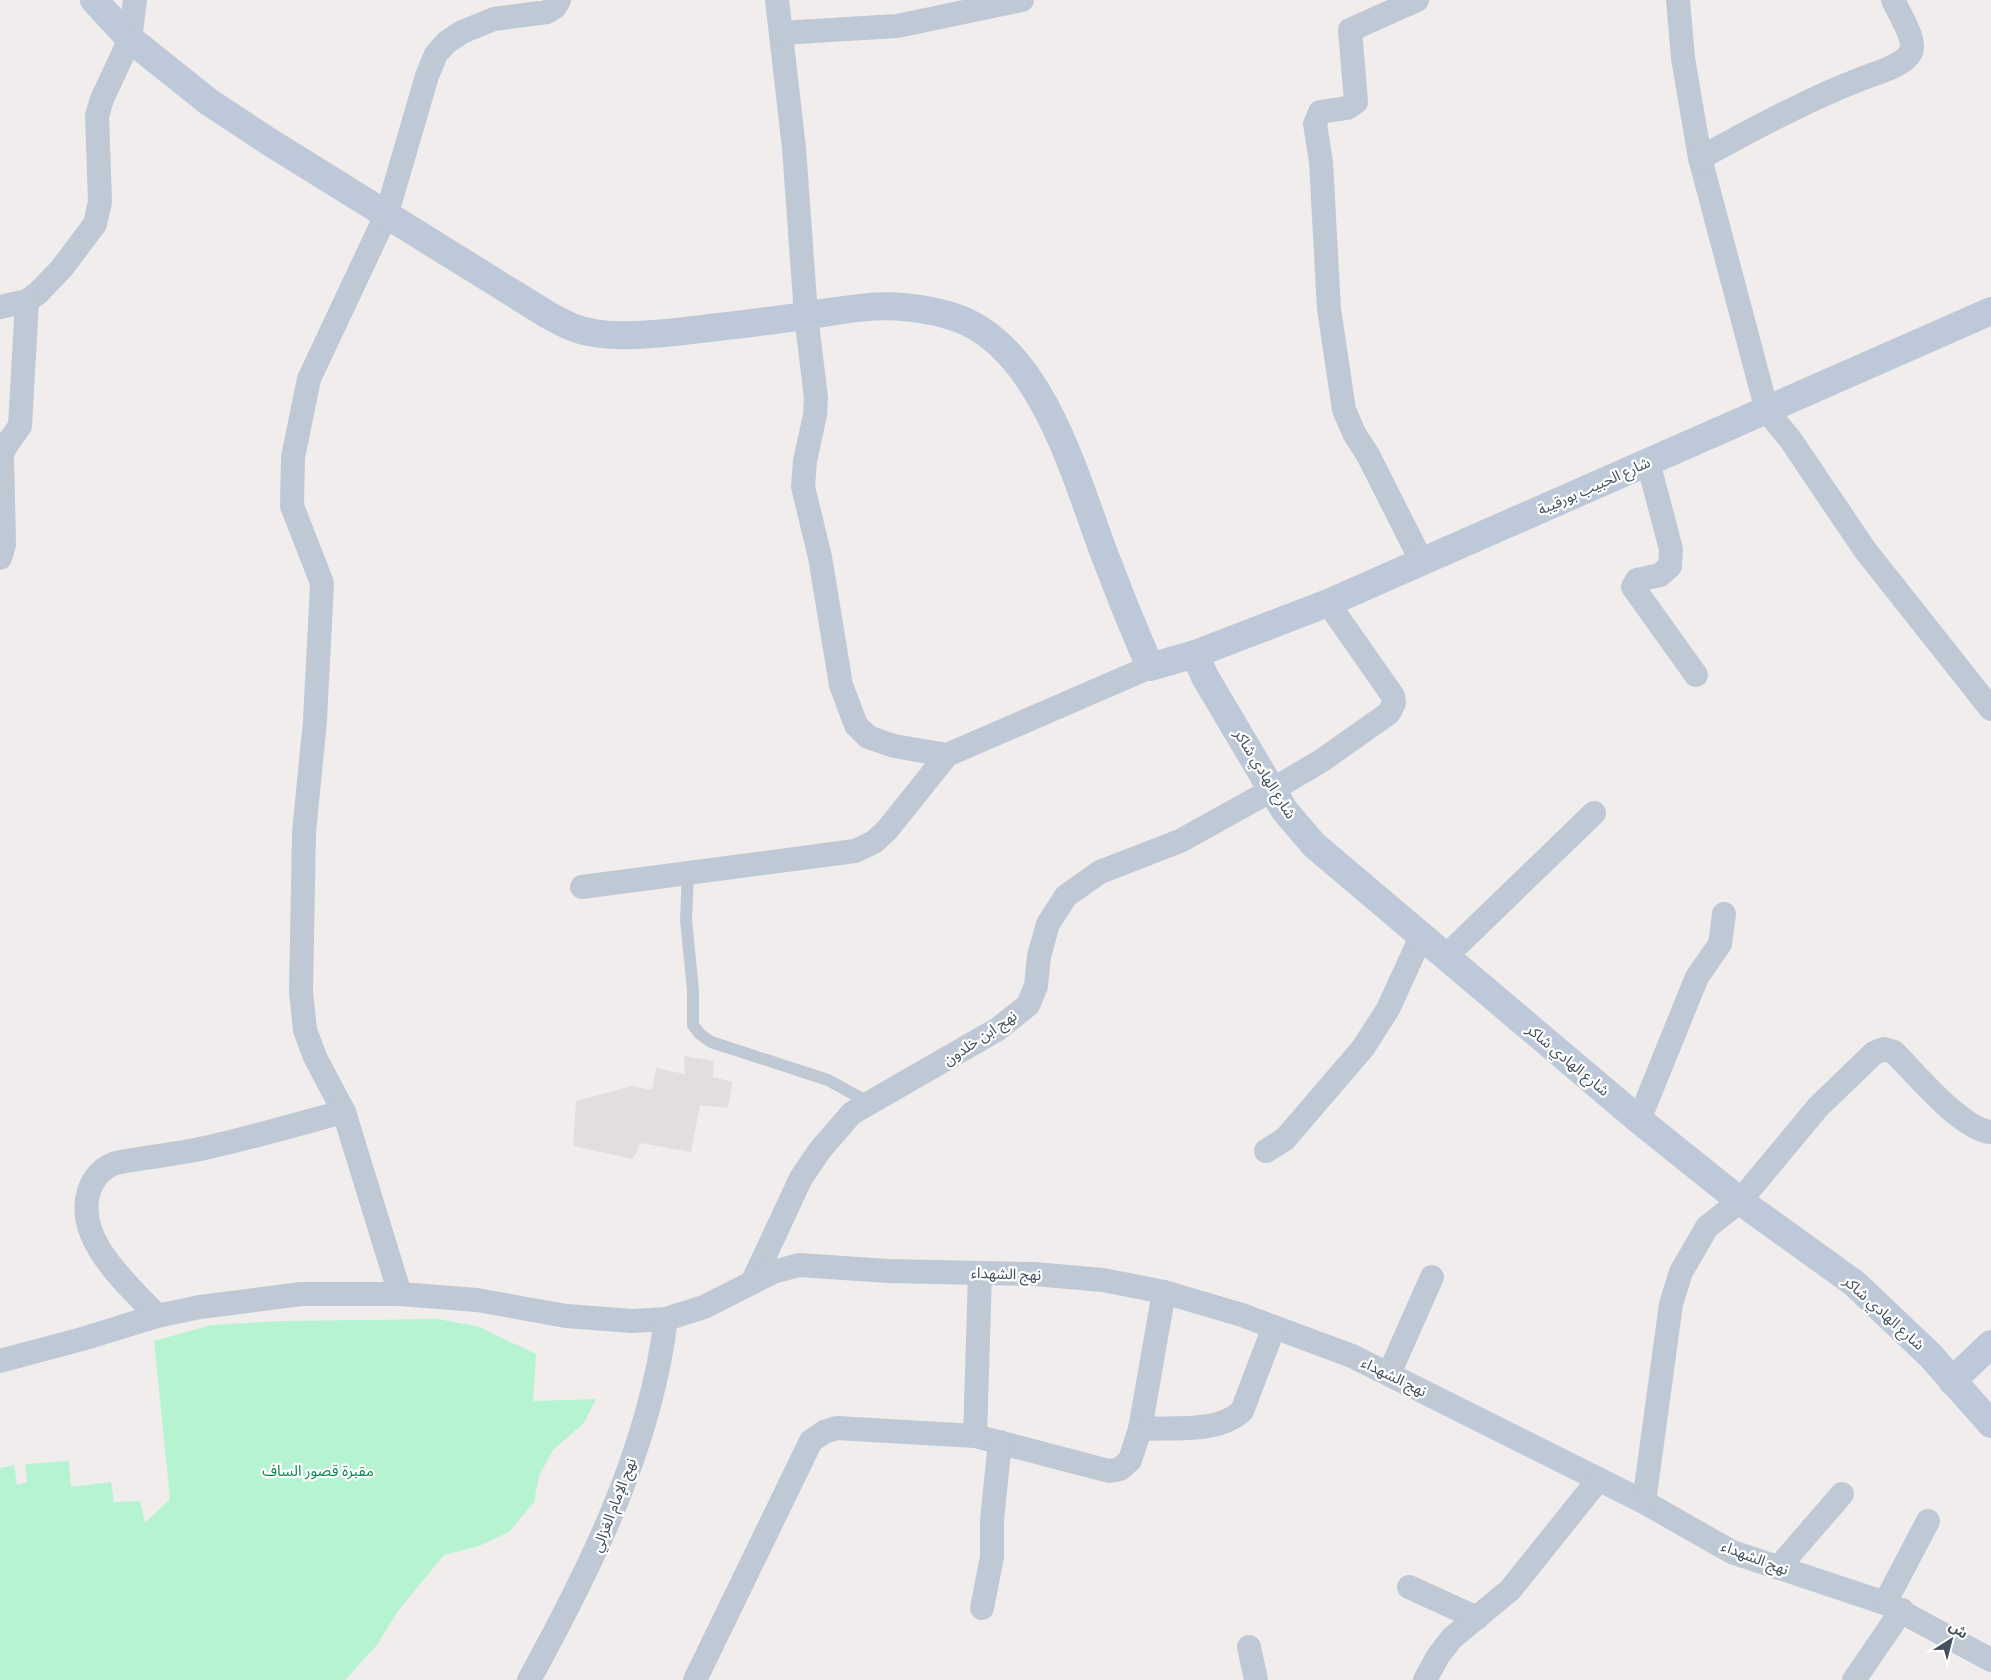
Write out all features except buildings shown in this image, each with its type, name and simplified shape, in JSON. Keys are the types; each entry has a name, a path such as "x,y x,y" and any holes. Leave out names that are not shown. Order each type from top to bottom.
{"street":[{"path":"94,0 130,39 209,102 268,141 387,213 548,315 577,329 594,333 620,334 698,329 806,316 849,308 881,307 929,311 968,323 1004,350 1044,403 1071,463 1108,563 1150,667 947,755 887,830 874,842 855,851 582,887"},
{"path":"0,307 27,301 38,292 62,268 94,224 100,202 97,116 102,99 130,39 135,0"},
{"path":"400,1294 344,1112 315,1057 304,1030 301,992 304,832 315,721 322,583 292,506 292,457 309,379 387,213 427,76 436,54 462,32 494,19 547,12 555,7 559,0"},
{"path":"777,0 794,148 806,316 816,398 816,415 805,461 803,487 820,557 840,685 856,725 868,737 894,746 947,755"},
{"path":"781,33 897,26 1022,0"},
{"path":"1417,0 1350,30 1356,102 1347,108 1320,112 1315,124 1322,162 1329,309 1344,410 1354,435 1368,455 1422,562"},
{"path":"1678,0 1682,58 1700,158 1767,411 1790,439 1865,550 1991,710"},
{"path":"1700,158 1810,99 1878,72 1907,58 1912,52 1912,40 1893,0"},
{"path":"0,558 4,546 2,455 5,447 20,426 27,301"},
{"name":"شارع الحبيب بورقيبة","path":"1150,667 1195,654 1328,603 1991,311"},
{"path":"1648,462 1671,550 1670,566 1660,575 1637,580 1633,586 1696,675"},
{"name":"نهج ابن خلدون","path":"752,1283 801,1178 838,1128 852,1113 998,1030 1028,1005 1036,986 1039,956 1048,924 1066,896 1100,872 1180,841 1272,790 1376,724 1392,709 1393,696 1328,603"},
{"name":"شارع الهادي شاكر","path":"1195,654 1205,677 1285,811 1314,845 1639,1120 1740,1201 1854,1283 1930,1355 1991,1424"},
{"path":"1445,957 1594,813"},
{"path":"1639,1120 1698,976 1720,944 1724,914"},
{"path":"1266,1151 1285,1139 1363,1048 1388,1009 1421,937"},
{"path":"1644,1502 1671,1304 1681,1272 1707,1226 1740,1201 1818,1107 1874,1053 1884,1050 1894,1052 1958,1116 1972,1125 1991,1132"},
{"path":"157,1316 113,1268 100,1249 92,1232 87,1212 87,1198 92,1182 102,1170 115,1163 201,1148 344,1112"},
{"name":"نهج الشهداء","path":"0,1361 157,1316 200,1306 302,1294 400,1294 476,1300 566,1316 632,1321 666,1319 704,1307 780,1270 799,1265 1070,1277 1164,1292 1274,1327 1352,1356 1644,1502 1732,1552 1894,1607 1991,1660"},
{"path":"975,1436 980,1273"},
{"path":"1389,1374 1432,1277"},
{"path":"695,1680 811,1441 824,1432 837,1428 975,1436 1109,1471 1120,1469 1130,1460 1140,1428 1164,1292"},
{"name":"نهج الإمام الغزالي","path":"530,1680 564,1617 597,1549 644,1428 658,1372 666,1319"},
{"path":"1140,1428 1208,1426 1228,1421 1235,1417 1242,1410 1274,1327"},
{"path":"1952,1380 1991,1344"},
{"path":"982,1608 992,1557 992,1520 1000,1442"},
{"path":"1425,1680 1438,1656 1452,1638 1510,1590 1599,1479"},
{"path":"1778,1568 1842,1494"},
{"path":"1854,1680 1894,1607 1928,1521"},
{"path":"1409,1587 1477,1618"},
{"path":"1249,1647 1256,1680"}],"lane":[{"path":"688,873 686,920 693,990 693,1025 700,1034 711,1042 828,1080 870,1103"}],"shaded area":[{"path":"684,1056 714,1061 713,1077 733,1082 728,1108 700,1105 691,1152 641,1143 633,1159 573,1146 576,1101 632,1086 652,1090 656,1068 685,1074"}],"green space":[{"name":"مقبرة قصور الساف","path":"437,1319 477,1326 536,1354 533,1401 596,1399 584,1423 553,1450 539,1476 534,1502 509,1532 479,1546 444,1555 398,1611 377,1645 345,1680 0,1680 0,1468 14,1465 17,1485 27,1482 25,1464 69,1461 71,1487 111,1482 114,1502 140,1501 145,1523 170,1499 154,1341 211,1325 283,1321"}]}
